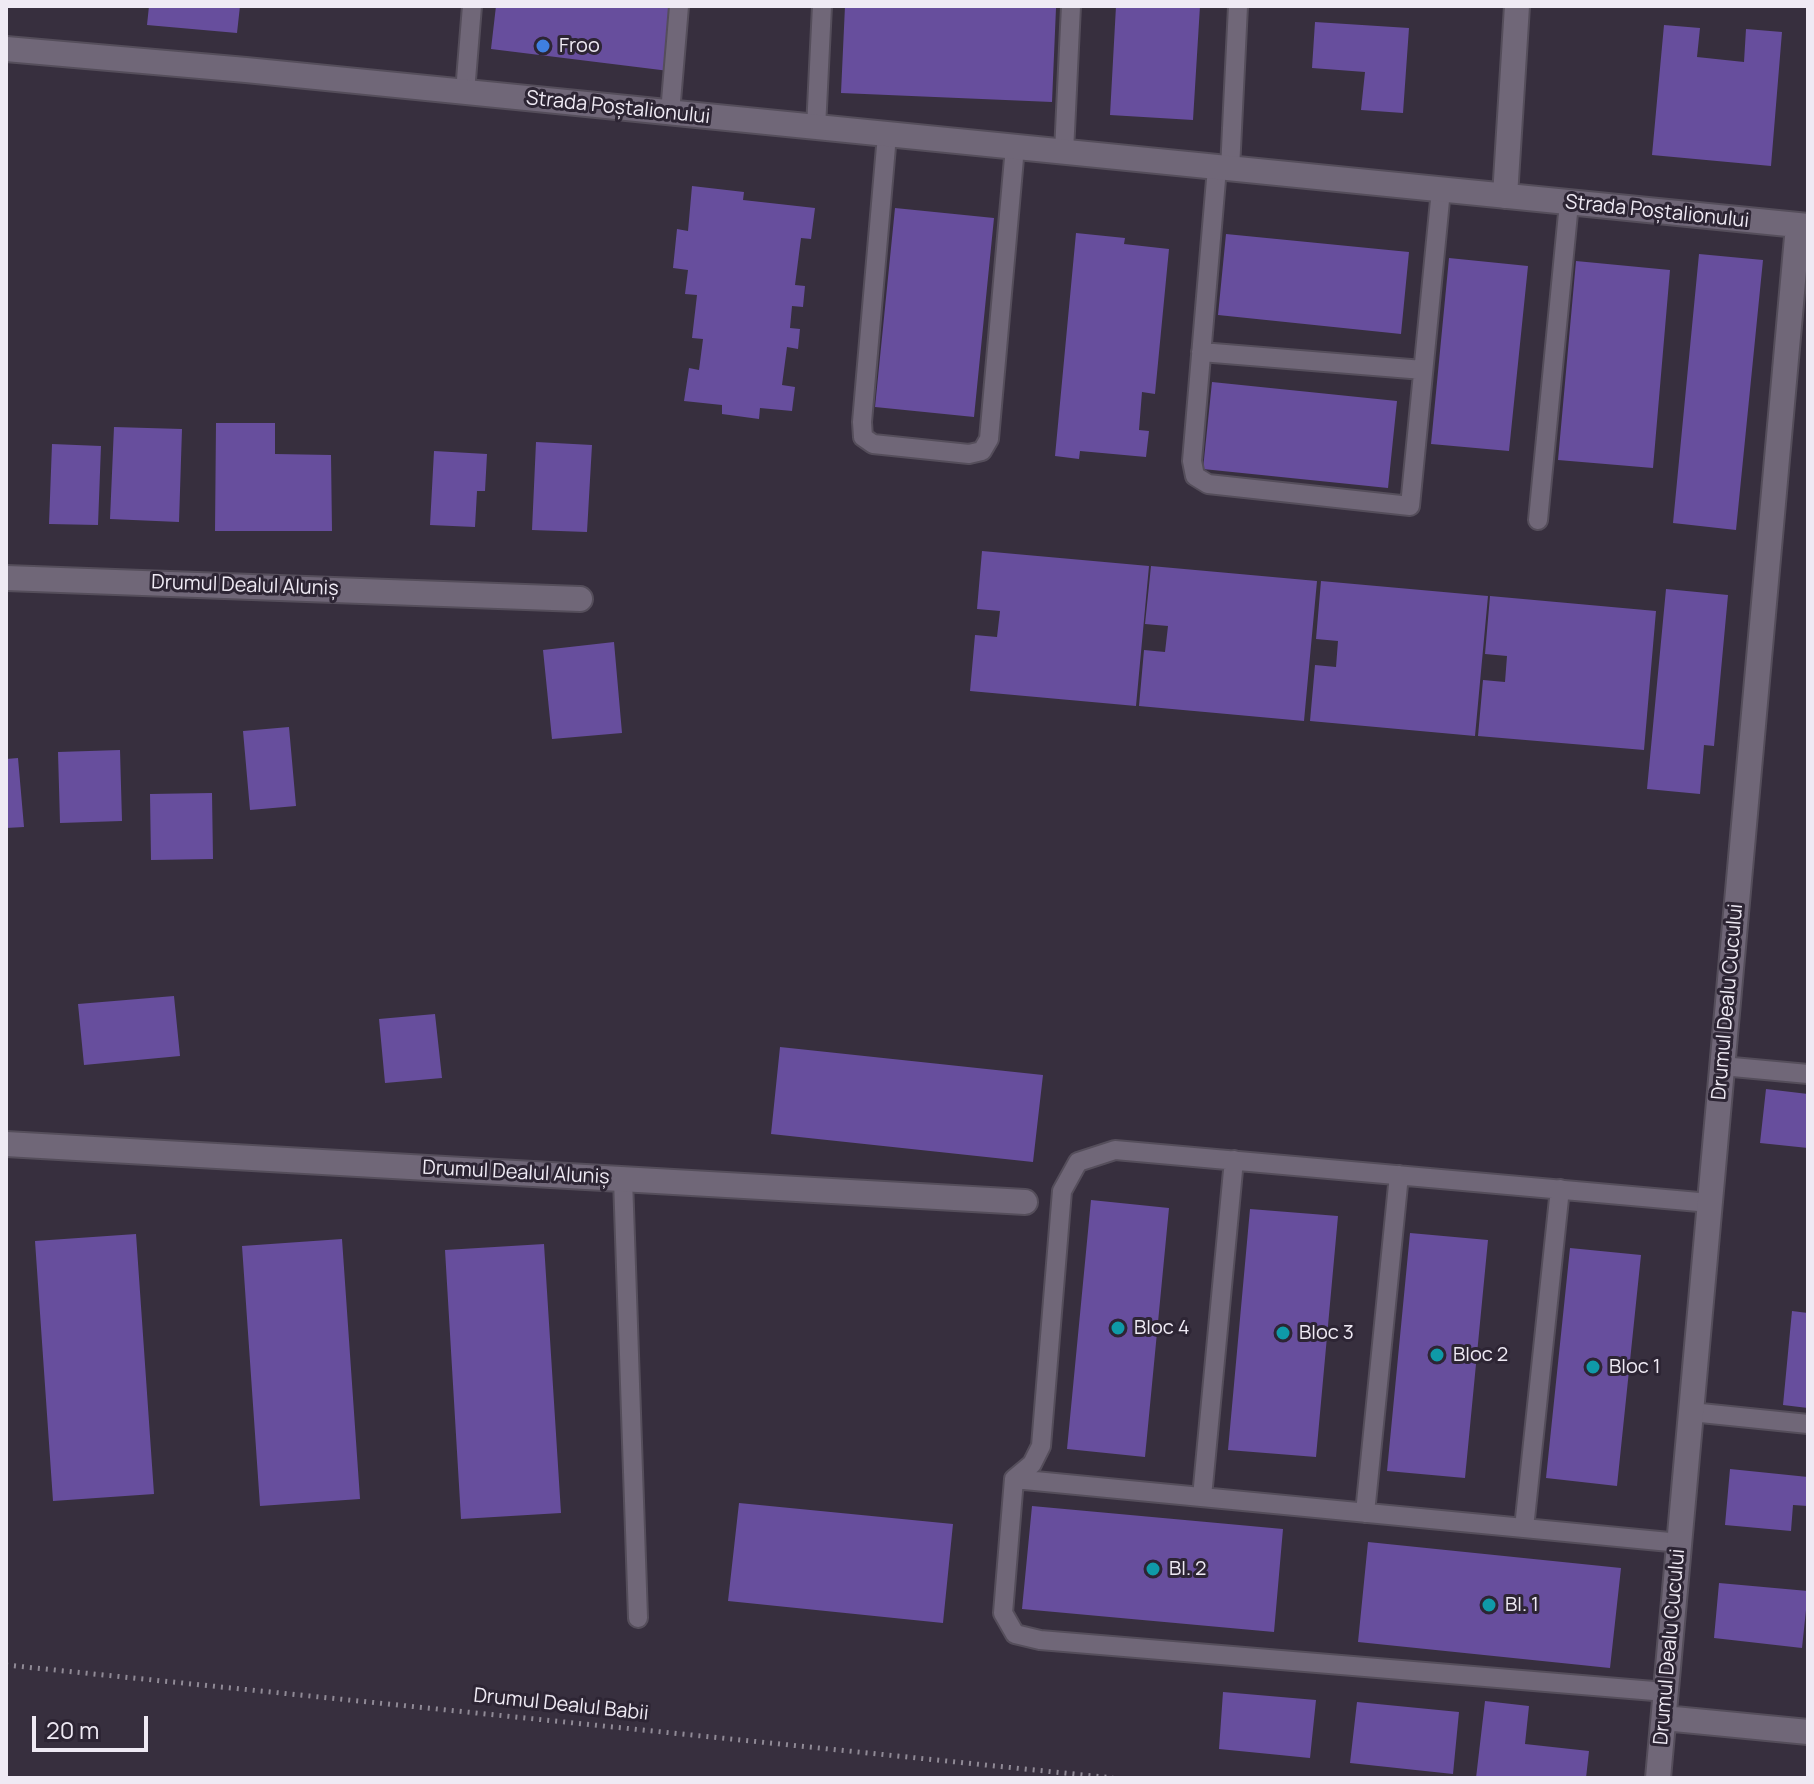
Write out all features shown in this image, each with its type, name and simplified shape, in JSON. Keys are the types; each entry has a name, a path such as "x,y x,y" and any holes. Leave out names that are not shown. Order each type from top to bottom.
{"street":[{"path":"1505,196 1517,6"},
{"name":"Strada Poștalionului","path":"6,49 1803,226"},
{"name":"Drumul Dealu Cucului","path":"1658,1778 1722,1066 1803,226"},
{"name":"Drumul Dealul Aluniș","path":"6,578 580,599"},
{"name":"Drumul Dealul Aluniș","path":"6,1144 1025,1202"},
{"path":"1664,1718 1808,1732"}],"lane":[{"path":"465,92 472,6"},
{"path":"670,113 679,6"},
{"path":"816,128 822,6"},
{"path":"1064,152 1071,6"},
{"path":"1238,6 1223,169 1201,352 1192,461 1195,476 1208,484 1410,506 1441,190"},
{"path":"887,135 863,437 873,444 969,454 982,451 989,439 1015,147"},
{"path":"1538,520 1569,203"},
{"path":"1201,352 1423,370"},
{"path":"1722,1066 1808,1074"},
{"path":"1666,1692 1040,1640 1015,1634 1003,1613 1014,1479 1032,1464 1041,1446 1062,1191 1078,1162 1115,1150 1710,1203"},
{"path":"1202,1497 1234,1160"},
{"path":"1365,1513 1399,1175"},
{"path":"623,1179 638,1618"},
{"path":"1524,1528 1560,1189"},
{"path":"1691,1412 1808,1424"},
{"path":"1014,1479 1680,1543"}],"path":[{"name":"Drumul Dealul Babii","path":"6,1665 1113,1778"}],"building":[{"path":"149,6 240,6 237,33 147,25"},
{"path":"496,6 677,6 669,71 491,49"},
{"path":"845,6 1056,8 1052,102 841,93"},
{"path":"1116,6 1200,6 1193,120 1110,115"},
{"path":"1315,22 1409,28 1403,113 1361,110 1365,72 1312,68"},
{"path":"1664,25 1700,28 1697,57 1744,62 1746,29 1782,32 1771,166 1652,155"},
{"path":"692,186 744,192 743,200 815,208 811,239 801,238 795,285 805,286 803,307 792,306 790,328 800,329 798,349 787,347 782,385 795,387 792,411 760,408 759,419 722,414 722,405 684,401 689,368 699,370 703,339 692,338 697,295 685,294 688,270 673,268 677,229 688,231"},
{"path":"895,208 994,218 974,417 875,407"},
{"path":"1076,233 1125,238 1124,244 1169,249 1155,394 1142,392 1139,430 1149,431 1146,457 1080,451 1079,459 1055,456"},
{"path":"1226,234 1409,252 1401,334 1218,315"},
{"path":"1699,254 1763,260 1736,530 1673,523"},
{"path":"1449,258 1528,266 1509,451 1431,444"},
{"path":"1576,261 1670,270 1653,468 1558,460"},
{"path":"1212,382 1397,401 1388,488 1203,469"},
{"path":"216,423 275,423 275,454 331,455 332,531 215,531"},
{"path":"114,427 182,429 179,522 110,519"},
{"path":"536,442 592,445 587,532 532,530"},
{"path":"52,444 101,446 98,525 49,524"},
{"path":"434,451 487,454 485,491 477,491 475,527 430,525"},
{"path":"982,551 1149,566 1136,706 970,691 975,635 997,637 1000,611 977,609"},
{"path":"1151,566 1317,581 1304,721 1139,706 1144,650 1165,652 1168,626 1145,624"},
{"path":"1321,581 1488,596 1475,736 1310,721 1315,665 1336,667 1338,641 1316,639"},
{"path":"1666,589 1728,595 1714,746 1704,745 1700,794 1647,789"},
{"path":"1490,596 1656,611 1644,750 1478,736 1483,680 1505,682 1507,656 1485,654"},
{"path":"614,642 622,733 552,739 543,650"},
{"path":"289,727 296,806 250,810 243,731"},
{"path":"120,750 122,821 60,823 58,752"},
{"path":"18,758 24,827 6,828 6,759"},
{"path":"212,793 213,859 151,860 150,794"},
{"path":"174,996 180,1056 84,1065 78,1004"},
{"path":"435,1014 442,1078 385,1083 379,1019"},
{"path":"780,1047 1043,1075 1033,1162 771,1134"},
{"path":"1766,1089 1808,1094 1808,1148 1760,1143"},
{"name":"Bloc 4","path":"1091,1200 1169,1208 1145,1457 1067,1449"},
{"name":"Bloc 3","path":"1250,1209 1338,1216 1316,1457 1228,1450"},
{"name":"Bloc 2","path":"1410,1233 1488,1240 1465,1478 1387,1471"},
{"path":"136,1234 154,1494 53,1501 35,1241"},
{"path":"342,1239 360,1499 260,1506 242,1246"},
{"path":"544,1244 561,1513 461,1519 445,1250"},
{"name":"Bloc 1","path":"1570,1248 1641,1255 1617,1486 1546,1478"},
{"path":"1792,1311 1808,1313 1808,1408 1783,1405"},
{"path":"1730,1469 1808,1477 1808,1506 1793,1505 1791,1531 1725,1525"},
{"path":"739,1503 953,1524 943,1623 728,1601"},
{"name":"Bl. 2","path":"1032,1506 1283,1529 1274,1632 1022,1609"},
{"name":"Bl. 1","path":"1368,1542 1621,1568 1610,1668 1358,1642"},
{"path":"1719,1583 1808,1591 1802,1648 1714,1638"},
{"path":"1223,1692 1316,1700 1310,1758 1219,1749"},
{"path":"1485,1701 1529,1706 1525,1744 1589,1751 1586,1778 1476,1778"},
{"path":"1357,1702 1459,1712 1453,1774 1350,1763"}],"place":[{"name":"Froo","path":"543,46"},
{"name":"Bloc 4","path":"1118,1328"},
{"name":"Bloc 3","path":"1283,1333"},
{"name":"Bloc 2","path":"1437,1355"},
{"name":"Bloc 1","path":"1593,1367"},
{"name":"Bl. 2","path":"1153,1569"},
{"name":"Bl. 1","path":"1489,1605"}]}
